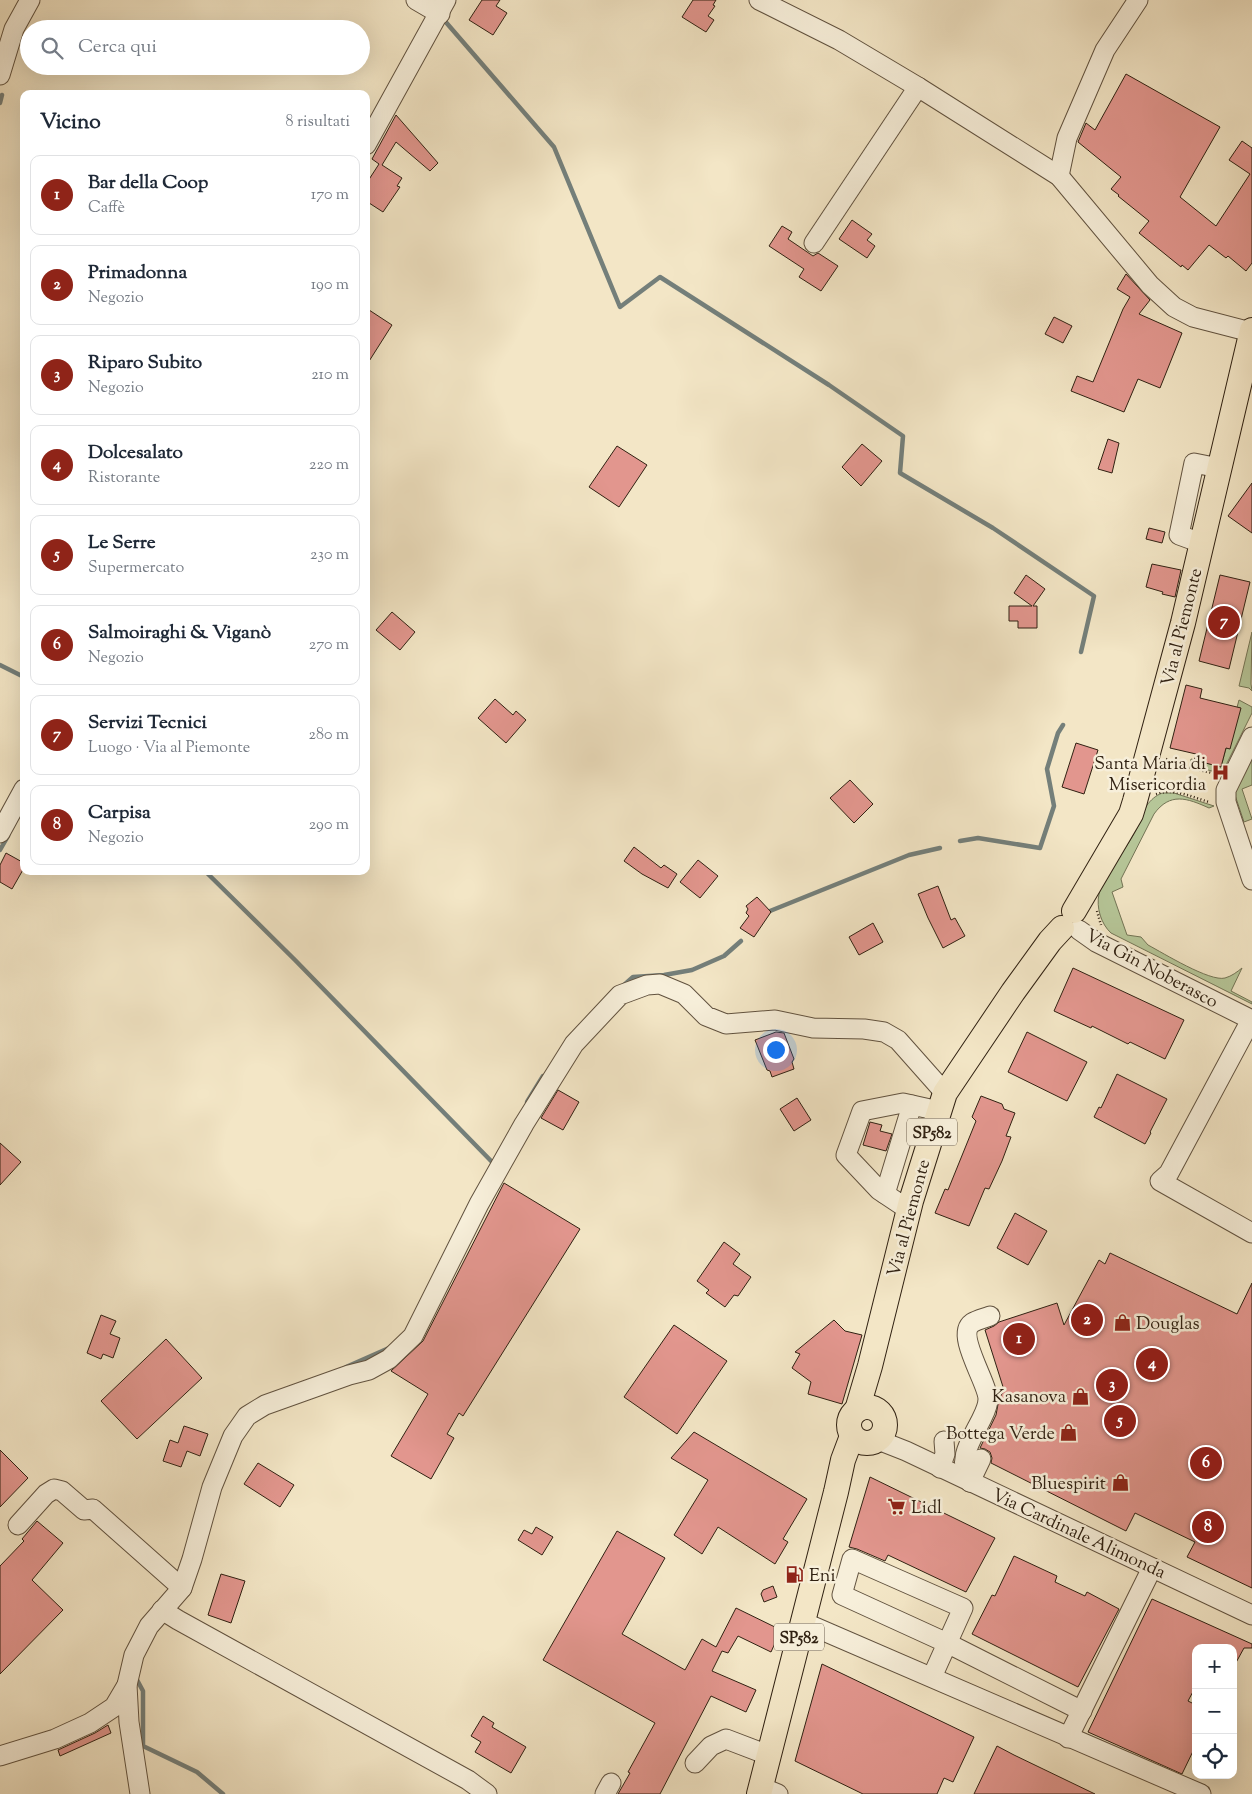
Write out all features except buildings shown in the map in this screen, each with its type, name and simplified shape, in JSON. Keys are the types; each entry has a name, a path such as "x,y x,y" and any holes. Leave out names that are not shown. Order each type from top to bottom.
{"main road":[{"name":"Via al Piemonte","path":"865,1410 870,1366 909,1210 942,1102 1013,992 1050,941 1083,921 1118,837 1131,814 1180,633 1252,331"},
{"name":"Via al Piemonte","path":"766,1792 768,1755 843,1460 870,1437 883,1417 865,1410 852,1416 849,1423 870,1437"}],"street":[{"path":"0,75 14,29 30,0"},
{"path":"370,138 443,7 416,0"},
{"path":"759,0 839,40 918,87 1059,176 1150,285 1174,307 1193,317 1252,331"},
{"path":"1059,176 1067,138 1101,58 1138,0"},
{"path":"814,243 918,87"},
{"path":"1252,737 1226,790 1226,802 1252,880"},
{"path":"0,833 20,796"},
{"name":"Via Gin Noberasco","path":"1083,921 1096,942 1252,1020"},
{"path":"140,1794 129,1722 127,1685 134,1655 149,1626 182,1588 212,1487 233,1436 247,1416 265,1405 348,1375 369,1370 389,1359 413,1336 479,1204 528,1116 574,1044 620,995 647,984 660,984 684,994 706,1016 726,1024 776,1020 813,1028 864,1029 884,1032 898,1040 942,1102 912,1105 903,1103 862,1111 846,1155 879,1190 909,1210"},
{"path":"1252,1020 1169,1173 1160,1181 1252,1233"},
{"path":"885,1194 912,1105"},
{"path":"970,1482 965,1474 964,1457 986,1409 988,1398 967,1340 967,1329 971,1324 990,1316"},
{"name":"Via Cardinale Alimonda","path":"870,1437 906,1451 1252,1615"},
{"path":"940,1468 945,1454 944,1441"},
{"path":"970,1482 982,1459"},
{"path":"18,1525 46,1494 54,1488 62,1491 84,1510 93,1509 182,1588"},
{"path":"932,1677 947,1642 962,1608 852,1559 842,1595 947,1642 1082,1711"},
{"path":"1068,1738 1152,1568"},
{"path":"162,1610 468,1780 487,1794"},
{"path":"803,1622 1201,1794"},
{"path":"0,1756 55,1739 90,1723 114,1707 127,1685"},
{"path":"695,1763 711,1746 726,1739 768,1755"}],"path":[{"path":"1163,755 1172,763 1220,775"},
{"path":"1152,797 1161,792 1174,792 1212,803"}],"green space":[{"path":"1252,632 1252,691 1249,688 1239,686"},
{"path":"1239,700 1252,707 1252,713 1223,771 1219,773 1190,765 1191,759 1221,767"},
{"path":"1252,758 1252,785 1242,789 1252,819 1244,822 1234,792"},
{"path":"1162,793 1174,793 1214,806 1209,808 1179,799 1166,802 1154,814 1121,879 1123,887 1112,892 1127,935 1141,937 1148,945 1186,966 1209,976 1225,978 1242,968 1231,991 1252,1002 1252,1004 1111,933 1102,920 1098,904 1101,886 1138,827 1147,805 1153,798"}],"waterway":[{"path":"444,20 554,147 620,307 660,277 829,385 903,436 900,473 993,528 1094,596 1081,652"},
{"path":"0,103 2,95"},
{"path":"0,665 20,675"},
{"path":"960,841 978,838 1040,848 1054,806 1047,769 1058,733 1063,725"},
{"path":"0,850 8,836"},
{"path":"765,913 909,855 940,848"},
{"path":"209,875 295,960 494,1164"},
{"path":"624,985 633,977 664,975 692,970 724,956 741,941"},
{"path":"527,1102 543,1076"},
{"path":"346,1367 389,1348"},
{"path":"136,1678 143,1691 143,1746 197,1772 223,1794"}],"place":[{"name":"Servizi Tecnici","path":"1224,622"},
{"name":"Santa Maria di Misericordia","path":"1220,773"},
{"name":"Primadonna","path":"1087,1320"},
{"name":"Douglas","path":"1122,1323"},
{"name":"Bar della Coop","path":"1019,1339"},
{"name":"Dolcesalato","path":"1152,1364"},
{"name":"Riparo Subito","path":"1112,1385"},
{"name":"Kasanova","path":"1080,1396"},
{"name":"Le Serre","path":"1120,1421"},
{"name":"Bottega Verde","path":"1069,1433"},
{"name":"Salmoiraghi & Viganò","path":"1206,1463"},
{"name":"Bluespirit","path":"1120,1483"},
{"name":"Lidl","path":"897,1507"},
{"name":"Carpisa","path":"1208,1527"},
{"name":"Eni","path":"795,1575"}]}
